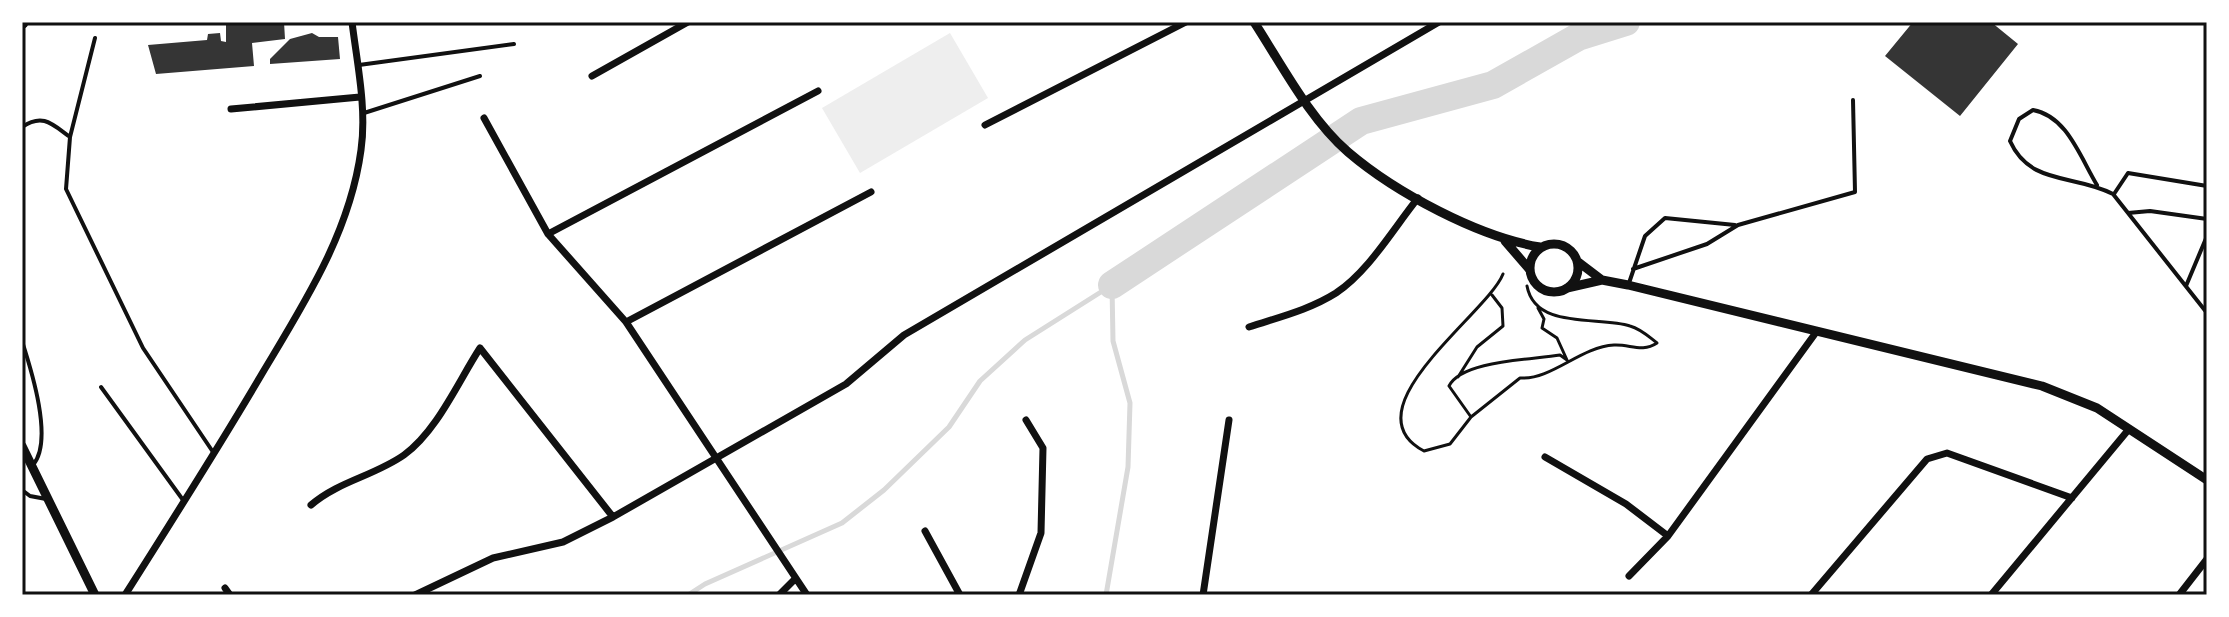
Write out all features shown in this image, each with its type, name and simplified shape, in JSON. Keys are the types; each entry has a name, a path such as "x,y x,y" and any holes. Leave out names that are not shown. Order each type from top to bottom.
{"street":[{"path":"125,595 215,454 322,272 337,238 357,175 362,114 352,22"},
{"path":"592,76 688,22"},
{"path":"985,125 1186,22"},
{"path":"1254,22 1304,99 1347,151 1418,198 1505,241 1540,247 1558,243 1602,280"},
{"path":"415,595 493,558 563,542 613,517 713,457 846,384 904,335 1422,26 1439,22"},
{"path":"548,234 818,91"},
{"path":"231,109 360,97"},
{"path":"484,118 548,234 626,322 807,595"},
{"path":"626,322 871,192"},
{"path":"1249,327 1308,308 1338,291 1369,260 1418,198"},
{"path":"1505,241 1530,270 1536,285 1543,289 1559,291 1602,280 1628,285 2042,386 2097,408 2207,480"},
{"path":"1530,270 1530,261 1540,247"},
{"path":"1567,288 1577,276 1577,261"},
{"path":"1629,576 1668,536 1817,331"},
{"path":"311,505 330,489 402,456 420,440 480,348 613,517"},
{"path":"1019,595 1041,533 1043,448 1026,420"},
{"path":"1203,595 1229,420"},
{"path":"1991,595 2129,429"},
{"path":"22,446 95,595"},
{"path":"1811,595 1927,459 1947,453 2072,498"},
{"path":"1545,457 1626,504 1668,536"},
{"path":"925,531 960,595"},
{"path":"2179,595 2207,559"},
{"path":"779,595 795,579"}],"lane":[{"path":"95,38 70,137 66,189 143,348 215,454"},
{"path":"357,66 514,44"},
{"path":"362,114 480,76"},
{"path":"1633,269 1707,244 1738,225 1855,192 1853,100"},
{"path":"2097,185 2062,125 2049,113 2033,110 2019,119 2010,141 2019,160 2059,178 2097,185 2113,194 2207,313"},
{"path":"22,127 39,118 45,119 70,137"},
{"path":"2113,194 2128,173 2207,186"},
{"path":"2128,213 2150,211 2207,219"},
{"path":"1628,285 1645,236 1665,218 1738,225"},
{"path":"2186,286 2207,236"},
{"path":"22,341 36,384 41,446 39,458 31,466"},
{"path":"101,387 184,502"},
{"path":"22,490 30,496 46,499"}],"path":[{"path":"1503,274 1492,295 1446,339 1408,389 1401,415 1412,444 1424,451 1450,444 1471,417 1520,378 1533,379 1567,360 1615,345 1639,349 1657,343 1629,325 1558,317 1535,302"},
{"path":"1527,286 1544,319 1542,328 1557,338 1567,360"},
{"path":"1457,379 1477,347 1503,326 1502,308 1492,295"},
{"path":"1471,417 1449,386 1472,368 1487,367 1502,359 1520,362 1560,355 1567,360"}],"shaded area":[{"path":"950,33 988,98 860,173 822,108"}],"building":[{"path":"226,22 284,22 285,39 252,43 254,66 156,74 148,45 207,40 208,34 220,33 221,41 226,42"},
{"path":"1913,22 1991,22 2018,44 1960,116 1885,56"},
{"path":"312,33 319,37 338,37 340,59 270,64 270,59 290,39"}],"waterway":[{"path":"1112,285 1361,121 1493,85 1578,37 1626,22"},
{"path":"688,595 705,584 842,523 884,490 949,427 980,381 1025,340 1112,285"},
{"path":"1106,595 1128,467 1130,403 1113,341 1112,286"}]}
